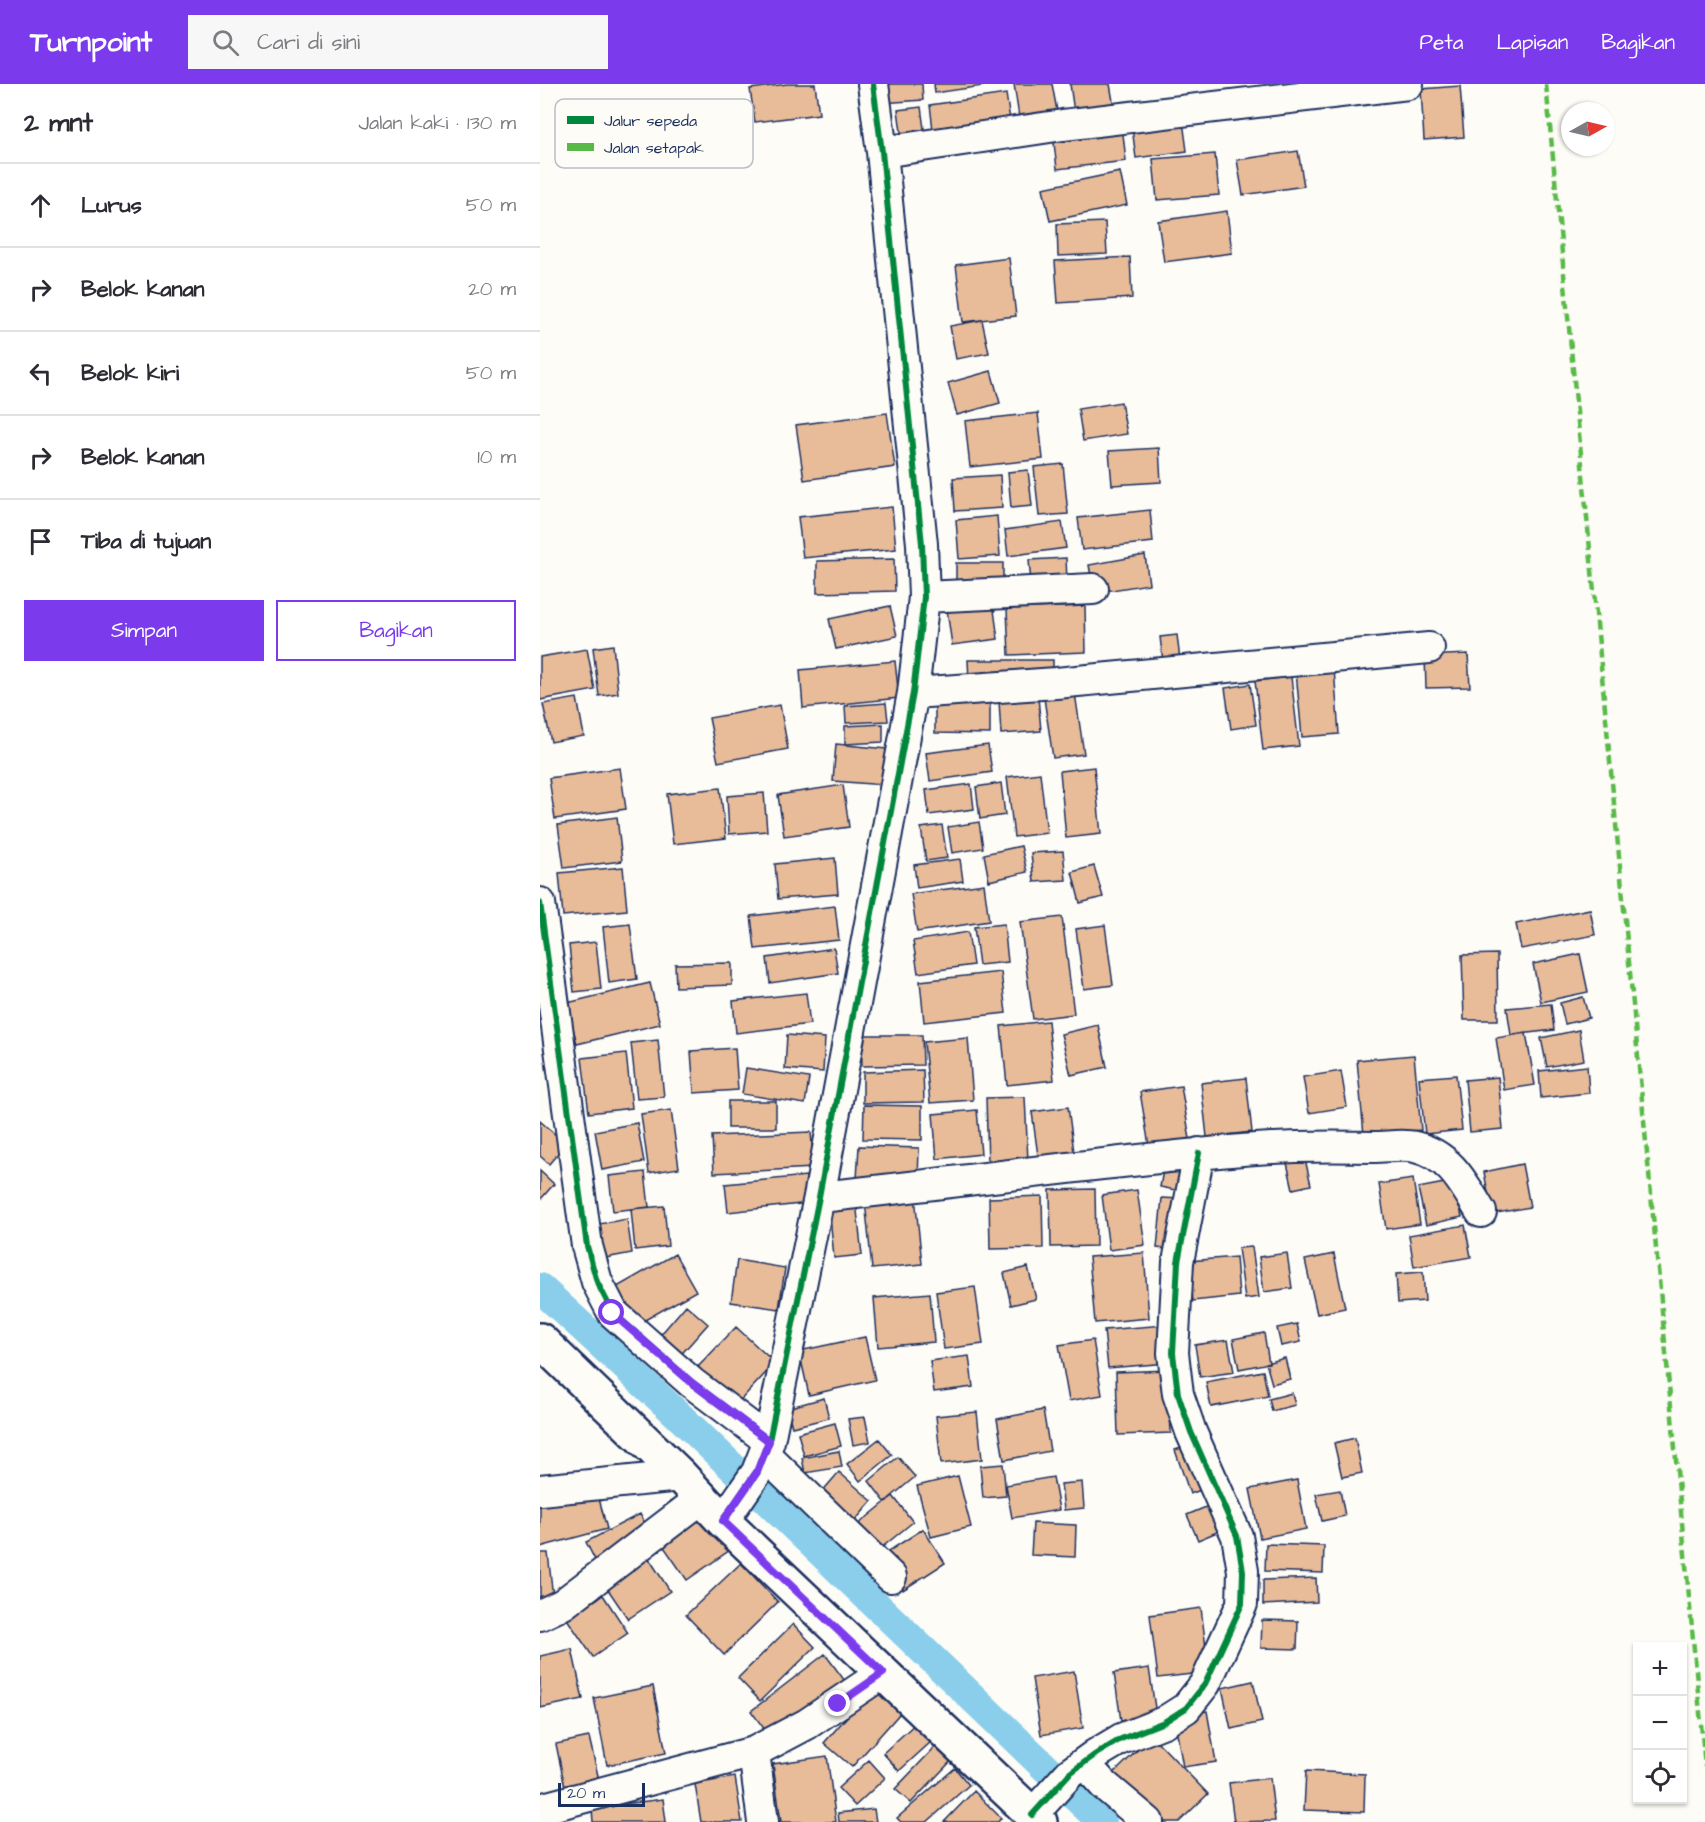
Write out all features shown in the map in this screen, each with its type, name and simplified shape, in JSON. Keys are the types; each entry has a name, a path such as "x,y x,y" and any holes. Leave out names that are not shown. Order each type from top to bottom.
{"main road":[{"path":"540,1340 710,1501 883,1673 1040,1812"}],"street":[{"path":"540,1615 563,1604 710,1501 763,1456 819,1197 913,693 924,597 922,544 873,84"},
{"path":"882,152 1063,125 1408,84"},
{"path":"924,597 1093,588"},
{"path":"913,693 1056,683 1429,648"},
{"path":"540,903 587,1246 597,1282 612,1313 692,1383 763,1456 891,1577"},
{"path":"819,1197 1132,1159 1296,1146 1414,1147 1441,1159 1456,1173 1480,1212"},
{"path":"1040,1812 1077,1768 1121,1739 1164,1722 1186,1708 1205,1684 1242,1604 1243,1571 1237,1536 1181,1404 1173,1353 1178,1262 1199,1154"},
{"path":"540,1490 710,1501"},
{"path":"540,1809 754,1752 807,1724 883,1673"},
{"path":"754,1752 763,1822"},
{"path":"1077,1768 1104,1785 1148,1822"}],"building":[{"path":"787,84 815,84 819,114 755,122 750,89"},
{"path":"881,84 922,84 923,100 882,103"},
{"path":"934,84 982,84 983,86 935,93"},
{"path":"1014,84 1052,84 1057,111 1019,117"},
{"path":"1070,84 1110,84 1114,107 1074,112"},
{"path":"1460,86 1464,137 1424,140 1421,89"},
{"path":"1006,94 1011,126 934,138 930,105"},
{"path":"921,107 925,136 902,139 898,110"},
{"path":"1183,121 1187,151 1136,158 1132,128"},
{"path":"1122,125 1126,161 1057,169 1053,134"},
{"path":"1298,151 1304,186 1243,195 1237,160"},
{"path":"1215,154 1219,195 1157,200 1153,159"},
{"path":"1120,172 1127,205 1050,221 1043,188"},
{"path":"1227,211 1232,253 1164,262 1158,221"},
{"path":"1105,222 1107,254 1058,256 1057,224"},
{"path":"1130,257 1132,298 1058,303 1055,261"},
{"path":"1009,258 1016,316 963,322 956,265"},
{"path":"982,320 989,353 956,359 950,326"},
{"path":"991,371 1000,403 957,415 948,383"},
{"path":"1121,402 1127,434 1083,441 1078,409"},
{"path":"887,413 895,467 804,480 796,425"},
{"path":"1038,413 1043,459 970,467 965,421"},
{"path":"1159,448 1161,482 1112,485 1109,451"},
{"path":"1063,464 1068,514 1039,516 1034,467"},
{"path":"1028,470 1032,506 1011,508 1008,472"},
{"path":"1000,475 1002,508 955,511 953,478"},
{"path":"892,507 896,549 803,558 798,517"},
{"path":"1150,510 1153,542 1082,550 1078,518"},
{"path":"997,516 1000,556 959,559 956,520"},
{"path":"1062,522 1066,548 1008,556 1005,530"},
{"path":"1145,555 1149,584 1094,593 1089,565"},
{"path":"1066,558 1067,581 1031,583 1029,560"},
{"path":"894,559 895,591 817,593 817,561"},
{"path":"956,563 1003,563 1003,589 956,590"},
{"path":"993,603 998,639 952,645 947,610"},
{"path":"890,606 897,636 836,649 829,619"},
{"path":"1085,606 1086,652 1009,655 1007,609"},
{"path":"1177,635 1181,668 1164,670 1160,637"},
{"path":"613,645 618,693 599,696 593,648"},
{"path":"587,649 595,690 540,700 540,657"},
{"path":"1468,654 1470,687 1426,688 1425,656"},
{"path":"968,660 1053,660 1053,680 969,680"},
{"path":"895,661 899,698 803,708 800,670"},
{"path":"1334,669 1339,734 1302,737 1296,672"},
{"path":"1291,677 1299,746 1263,750 1255,681"},
{"path":"1250,684 1256,725 1231,729 1225,688"},
{"path":"1075,693 1084,754 1053,758 1044,698"},
{"path":"990,694 990,734 935,733 935,695"},
{"path":"1038,697 1041,731 1001,734 999,701"},
{"path":"577,698 584,736 551,742 543,704"},
{"path":"886,703 888,721 846,723 845,706"},
{"path":"780,705 788,749 718,762 709,718"},
{"path":"883,724 883,742 845,744 845,726"},
{"path":"836,744 887,749 884,785 833,781"},
{"path":"988,745 992,772 930,781 926,753"},
{"path":"1094,767 1101,834 1066,838 1060,771"},
{"path":"620,768 626,809 555,819 549,778"},
{"path":"1040,773 1047,833 1014,837 1007,777"},
{"path":"1001,783 1005,815 980,819 976,787"},
{"path":"971,784 974,809 929,815 926,790"},
{"path":"843,785 849,827 784,836 778,795"},
{"path":"720,788 726,838 673,844 667,794"},
{"path":"764,793 767,831 729,834 727,796"},
{"path":"617,817 622,861 564,868 558,825"},
{"path":"979,822 983,848 952,853 948,827"},
{"path":"942,825 947,858 926,861 921,828"},
{"path":"1021,846 1027,872 989,881 984,854"},
{"path":"1063,851 1066,880 1034,882 1031,853"},
{"path":"835,858 838,894 778,899 775,864"},
{"path":"960,859 963,881 917,888 914,865"},
{"path":"1094,866 1103,897 1080,903 1072,872"},
{"path":"623,867 627,910 563,916 559,873"},
{"path":"984,884 989,921 917,932 911,894"},
{"path":"835,906 839,940 755,949 751,916"},
{"path":"1590,909 1595,935 1521,949 1516,924"},
{"path":"1062,917 1074,1014 1033,1019 1020,922"},
{"path":"630,924 637,979 609,983 603,927"},
{"path":"1004,924 1008,962 979,965 974,927"},
{"path":"1105,925 1113,985 1084,989 1076,929"},
{"path":"968,932 973,965 918,973 913,941"},
{"path":"596,942 601,989 574,992 569,945"},
{"path":"834,948 838,973 770,983 767,958"},
{"path":"1497,954 1498,1020 1464,1020 1462,955"},
{"path":"1580,954 1588,992 1541,1002 1533,964"},
{"path":"732,963 732,985 676,987 675,964"},
{"path":"1001,972 1006,1013 924,1022 920,981"},
{"path":"650,983 660,1024 577,1044 567,1003"},
{"path":"806,993 810,1024 736,1033 733,1001"},
{"path":"1583,997 1589,1018 1565,1024 1560,1003"},
{"path":"1551,1004 1554,1030 1511,1035 1507,1008"},
{"path":"1048,1021 1054,1080 1007,1085 1001,1026"},
{"path":"1098,1025 1107,1067 1071,1075 1061,1034"},
{"path":"1579,1030 1584,1060 1547,1067 1541,1038"},
{"path":"1526,1033 1535,1085 1504,1090 1496,1038"},
{"path":"787,1035 825,1038 823,1072 785,1069"},
{"path":"861,1035 922,1035 923,1065 862,1066"},
{"path":"968,1038 973,1100 930,1103 924,1042"},
{"path":"658,1040 664,1097 637,1099 631,1043"},
{"path":"735,1048 738,1090 694,1093 691,1051"},
{"path":"626,1053 632,1108 589,1113 582,1058"},
{"path":"1414,1055 1421,1130 1364,1135 1357,1060"},
{"path":"1587,1066 1589,1093 1541,1098 1539,1071"},
{"path":"746,1068 809,1078 805,1104 742,1094"},
{"path":"923,1070 924,1102 863,1103 863,1072"},
{"path":"1341,1071 1347,1107 1309,1113 1303,1077"},
{"path":"1456,1075 1462,1130 1425,1134 1419,1078"},
{"path":"1498,1077 1503,1129 1470,1132 1465,1080"},
{"path":"1246,1078 1252,1132 1207,1137 1201,1083"},
{"path":"1181,1086 1190,1139 1149,1146 1140,1092"},
{"path":"1025,1097 1028,1161 988,1163 986,1098"},
{"path":"728,1101 776,1101 776,1128 728,1128"},
{"path":"864,1105 922,1106 922,1140 863,1139"},
{"path":"1068,1107 1074,1152 1038,1156 1032,1112"},
{"path":"671,1110 679,1168 649,1173 641,1114"},
{"path":"977,1110 981,1154 937,1159 933,1114"},
{"path":"540,1121 566,1144 549,1164 540,1156"},
{"path":"637,1123 644,1162 602,1170 595,1131"},
{"path":"811,1132 814,1168 714,1173 712,1136"},
{"path":"859,1146 919,1148 918,1181 857,1179"},
{"path":"1165,1159 1190,1163 1186,1192 1160,1187"},
{"path":"1305,1159 1311,1185 1293,1189 1287,1163"},
{"path":"1522,1164 1530,1207 1492,1214 1484,1172"},
{"path":"540,1171 554,1184 540,1200"},
{"path":"645,1172 649,1207 613,1211 609,1176"},
{"path":"806,1176 809,1203 728,1212 725,1184"},
{"path":"1413,1179 1420,1224 1386,1229 1379,1184"},
{"path":"1455,1181 1462,1217 1426,1225 1418,1188"},
{"path":"1095,1189 1096,1246 1051,1247 1050,1190"},
{"path":"1137,1190 1145,1245 1109,1250 1102,1195"},
{"path":"915,1196 922,1264 872,1269 865,1201"},
{"path":"1042,1196 1043,1248 990,1249 989,1198"},
{"path":"1162,1198 1180,1199 1175,1250 1157,1248"},
{"path":"856,1202 862,1255 834,1258 829,1205"},
{"path":"664,1206 668,1246 635,1250 631,1209"},
{"path":"627,1219 632,1253 605,1258 599,1224"},
{"path":"1465,1225 1471,1257 1414,1267 1409,1235"},
{"path":"1252,1247 1259,1297 1245,1299 1238,1248"},
{"path":"1144,1253 1149,1318 1095,1323 1089,1257"},
{"path":"1287,1253 1292,1288 1264,1292 1259,1257"},
{"path":"675,1254 696,1291 638,1324 617,1287"},
{"path":"1334,1254 1345,1308 1317,1314 1305,1260"},
{"path":"1236,1257 1239,1296 1193,1301 1189,1261"},
{"path":"737,1260 785,1268 779,1309 731,1302"},
{"path":"1028,1267 1036,1299 1011,1305 1004,1273"},
{"path":"1423,1272 1425,1301 1398,1303 1396,1274"},
{"path":"975,1287 983,1344 944,1349 936,1292"},
{"path":"930,1293 934,1342 878,1347 874,1298"},
{"path":"686,1305 708,1324 677,1359 656,1340"},
{"path":"1297,1324 1301,1342 1281,1346 1277,1328"},
{"path":"1165,1325 1168,1363 1108,1368 1104,1330"},
{"path":"736,1327 775,1363 735,1406 696,1369"},
{"path":"1264,1333 1269,1363 1239,1369 1233,1339"},
{"path":"865,1337 875,1380 809,1395 799,1351"},
{"path":"1093,1340 1102,1395 1069,1401 1059,1345"},
{"path":"1228,1340 1234,1372 1200,1377 1195,1345"},
{"path":"969,1356 973,1387 934,1392 930,1361"},
{"path":"1285,1358 1290,1379 1272,1384 1266,1363"},
{"path":"1168,1370 1171,1433 1118,1435 1116,1372"},
{"path":"1263,1371 1268,1396 1211,1407 1206,1382"},
{"path":"1292,1393 1295,1405 1272,1411 1269,1399"},
{"path":"824,1398 829,1418 792,1427 787,1408"},
{"path":"1043,1410 1050,1451 1004,1460 997,1419"},
{"path":"977,1412 982,1459 941,1464 936,1416"},
{"path":"865,1417 870,1442 853,1445 848,1419"},
{"path":"835,1423 841,1446 804,1456 798,1433"},
{"path":"1355,1438 1362,1473 1342,1477 1334,1443"},
{"path":"879,1439 892,1455 860,1481 847,1464"},
{"path":"1191,1445 1206,1488 1190,1494 1175,1450"},
{"path":"839,1451 842,1467 805,1473 802,1458"},
{"path":"898,1457 915,1477 885,1502 869,1481"},
{"path":"1003,1464 1006,1496 983,1498 980,1466"},
{"path":"839,1472 872,1501 853,1523 820,1494"},
{"path":"958,1476 971,1527 931,1537 917,1486"},
{"path":"1053,1477 1059,1510 1012,1518 1006,1485"},
{"path":"1297,1480 1306,1529 1260,1538 1250,1489"},
{"path":"1082,1482 1084,1508 1064,1510 1061,1484"},
{"path":"1340,1490 1345,1516 1322,1521 1316,1494"},
{"path":"597,1491 607,1529 540,1547 540,1506"},
{"path":"893,1496 913,1522 875,1553 855,1527"},
{"path":"1218,1502 1229,1527 1198,1540 1187,1515"},
{"path":"640,1514 650,1533 596,1562 586,1542"},
{"path":"704,1514 730,1550 687,1580 662,1544"},
{"path":"1033,1523 1076,1525 1075,1557 1031,1555"},
{"path":"923,1529 945,1563 903,1590 881,1556"},
{"path":"1266,1544 1324,1546 1323,1573 1265,1571"},
{"path":"540,1553 548,1553 554,1607 540,1608"},
{"path":"648,1557 670,1591 628,1619 605,1585"},
{"path":"741,1563 778,1602 724,1655 686,1615"},
{"path":"1316,1578 1317,1602 1263,1605 1263,1580"},
{"path":"603,1595 628,1633 593,1657 567,1619"},
{"path":"1201,1608 1209,1672 1158,1678 1150,1615"},
{"path":"1262,1620 1298,1621 1297,1649 1261,1648"},
{"path":"793,1624 815,1647 760,1701 738,1678"},
{"path":"572,1649 583,1699 540,1708 540,1656"},
{"path":"825,1654 845,1681 771,1738 751,1711"},
{"path":"1149,1668 1156,1715 1121,1721 1114,1673"},
{"path":"1074,1671 1083,1728 1041,1735 1032,1678"},
{"path":"1253,1681 1262,1722 1231,1729 1222,1688"},
{"path":"653,1686 666,1753 607,1765 594,1698"},
{"path":"873,1687 901,1712 852,1767 824,1743"},
{"path":"1207,1711 1216,1762 1183,1767 1174,1717"},
{"path":"916,1723 932,1741 899,1771 883,1753"},
{"path":"1152,1736 1208,1794 1179,1822 1160,1822 1114,1773"},
{"path":"589,1737 599,1780 565,1787 556,1744"},
{"path":"937,1745 952,1760 911,1803 895,1789"},
{"path":"827,1756 836,1822 781,1822 773,1764"},
{"path":"869,1760 885,1778 855,1806 838,1788"},
{"path":"955,1768 969,1785 927,1822 901,1822 897,1818"},
{"path":"1306,1771 1365,1774 1364,1812 1304,1810"},
{"path":"735,1777 742,1822 701,1822 695,1784"},
{"path":"1270,1778 1275,1821 1234,1822 1229,1783"},
{"path":"974,1791 1001,1818 998,1822 944,1822"},
{"path":"663,1799 666,1822 593,1822 592,1808"},
{"path":"874,1809 876,1822 839,1822 838,1813"}],"waterway":[{"path":"540,1288 676,1413 1102,1822"}],"marked path":[{"path":"1546,84 1705,1766"}],"cycle path":[{"path":"723,1521 757,1472 769,1441 819,1197 913,693 924,597 922,544 873,84"},
{"path":"540,903 587,1246 597,1282 613,1313 692,1383 769,1441"},
{"path":"1032,1815 1070,1773 1096,1754 1121,1739 1164,1722 1186,1708 1205,1684 1242,1604 1243,1571 1237,1536 1191,1432 1178,1394 1173,1353 1178,1262 1199,1153"}],"route":[{"path":"612,1313 692,1383 769,1441 757,1472 723,1521 883,1673 838,1704"}]}
